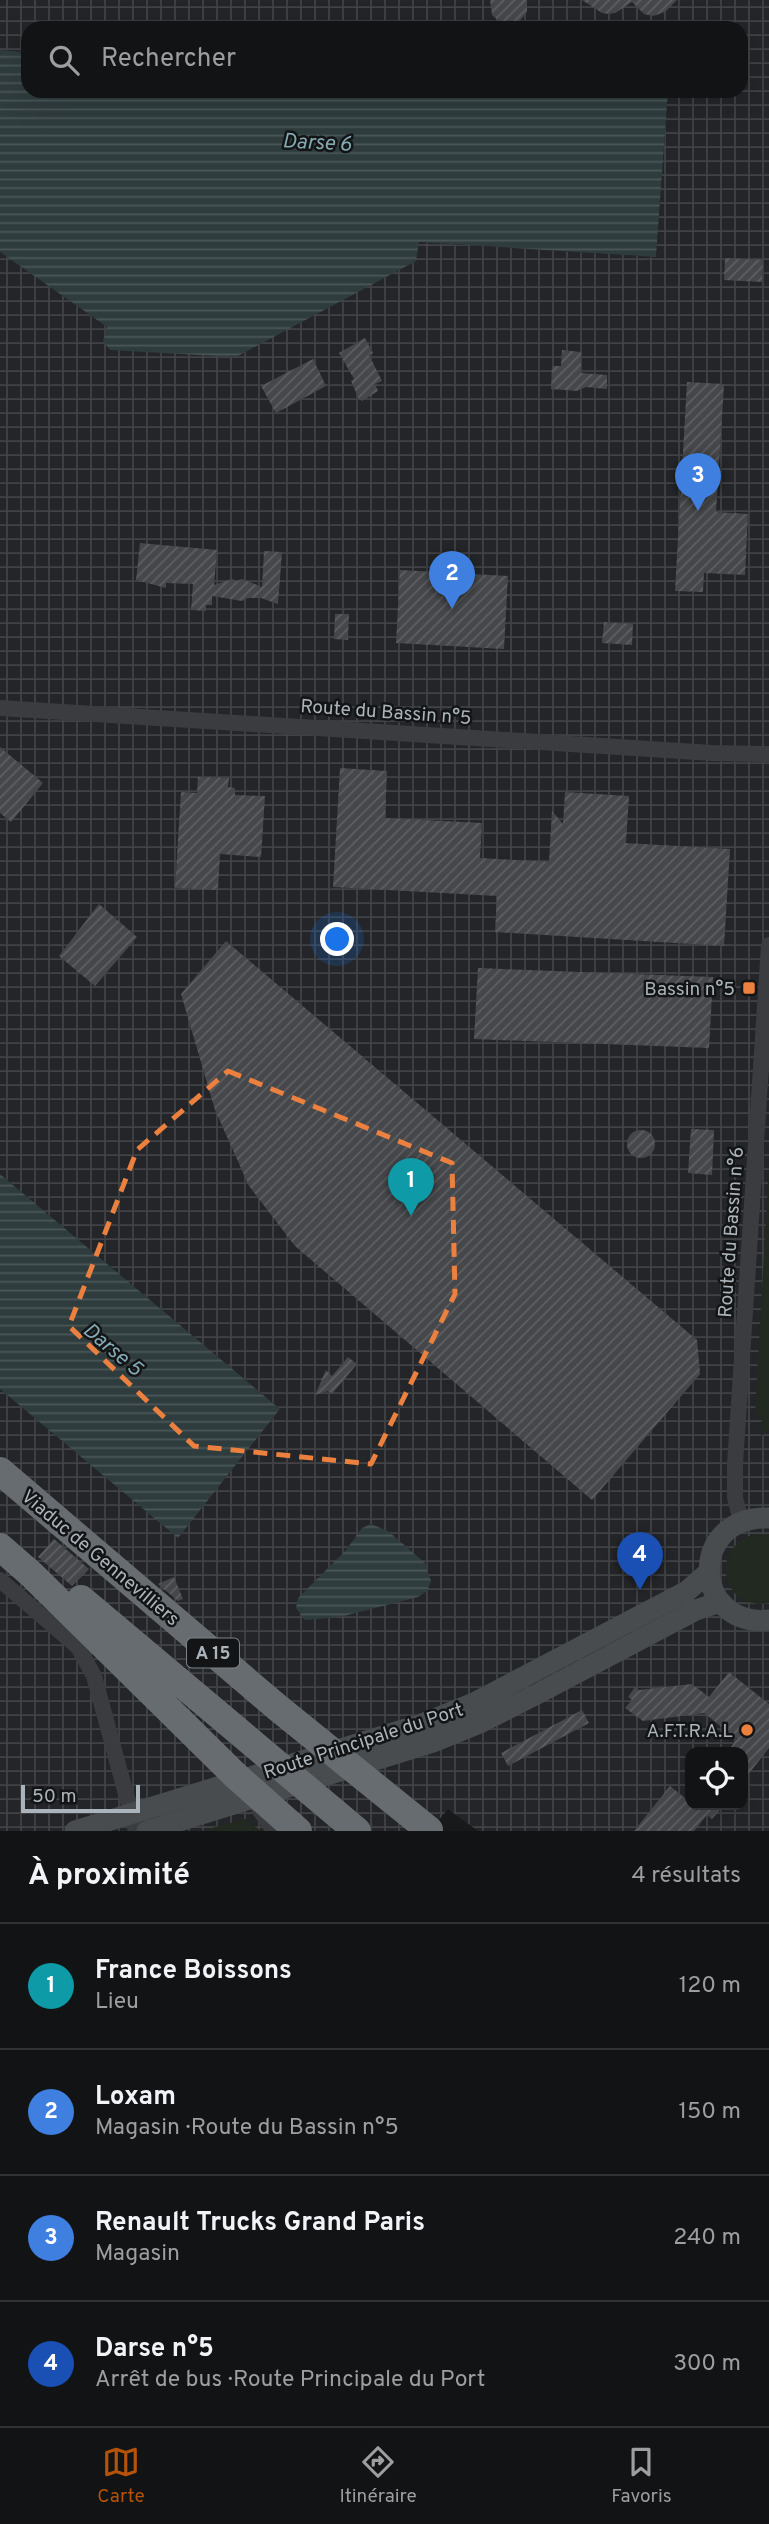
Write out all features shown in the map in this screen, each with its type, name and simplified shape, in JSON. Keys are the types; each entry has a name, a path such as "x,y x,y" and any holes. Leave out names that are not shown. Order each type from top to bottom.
{"highway":[{"name":"Viaduc de Gennevilliers","path":"0,1471 258,1691 430,1831"},
{"name":"A 15","path":"0,1547 30,1574 81,1599 357,1831"},
{"path":"30,1574 235,1775 298,1831"}],"main road":[{"path":"765,1622 737,1616 720,1602 712,1588 709,1572 710,1556 716,1541 727,1529 755,1517 769,1518"},
{"name":"Route Principale du Port","path":"75,1831 133,1822 422,1724 474,1703 687,1591 709,1572"},
{"name":"Route Principale du Port","path":"147,1831 433,1742 527,1699 696,1609 720,1602"}],"street":[{"name":"Route du Bassin n°5","path":"0,708 712,753 769,754"},
{"name":"Route du Bassin n°6","path":"741,1521 735,1498 735,1464 769,945"},
{"path":"0,1580 78,1647 94,1676 133,1822"},
{"path":"251,1799 274,1831"}],"highlighted area":[{"path":"228,1071 452,1163 455,1294 371,1464 194,1446 69,1326 137,1150"}],"shaded area":[{"path":"0,0 769,0 769,1831 478,1831 448,1809 430,1831 0,1831 0,1389 178,1537 280,1409 0,1174 0,252 107,327 419,242 656,257 667,98 748,98 748,21 21,21 21,52 0,50"},
{"path":"769,1167 769,1430 761,1436 762,1421 755,1412"},
{"path":"756,1534 769,1535 769,1603 753,1603 740,1598 731,1589 726,1577 726,1564 731,1552 741,1541"},
{"path":"245,1819 261,1831 201,1831"}],"water":[{"name":"Darse 6","path":"0,50 21,52 21,98 667,98 656,257 419,242 416,261 236,357 110,350 103,341 107,327 0,252"},
{"name":"Darse 5","path":"0,1174 280,1409 178,1538 0,1389"},
{"path":"371,1524 388,1531 425,1563 431,1581 427,1591 418,1597 340,1617 305,1620 296,1608 298,1598 346,1550 362,1528"}],"building":[{"path":"490,0 527,0 527,12 520,21 499,21 492,15"},
{"path":"582,0 677,0 665,12 653,16 644,14 632,2 615,13 608,14"},
{"path":"725,258 763,260 762,282 724,280"},
{"path":"365,338 373,353 369,355 382,381 375,384 378,391 362,401 351,381 354,379 339,353"},
{"path":"562,350 581,352 581,373 607,375 607,389 551,389 552,366 561,366"},
{"path":"313,359 326,386 276,413 261,386"},
{"path":"687,382 724,384 716,512 748,514 745,575 704,573 703,592 675,591"},
{"path":"140,543 217,550 214,585 242,579 262,587 264,551 282,552 278,604 261,598 242,601 212,596 212,605 206,605 206,611 191,610 193,584 166,583 166,588 136,580"},
{"path":"400,570 508,576 504,649 396,643"},
{"path":"335,614 349,614 348,640 334,639"},
{"path":"604,622 633,624 632,645 602,643"},
{"path":"0,747 43,783 11,822 0,813"},
{"path":"340,768 387,771 385,818 482,823 480,858 549,862 552,811 563,824 565,792 629,796 626,843 730,849 724,946 495,932 497,896 333,887"},
{"path":"198,777 229,778 228,787 235,788 235,795 265,796 261,857 220,854 218,890 175,888 181,792 197,793"},
{"path":"99,904 137,937 95,986 59,956"},
{"path":"226,941 697,1340 700,1374 592,1500 295,1246 249,1186 215,1110 181,994"},
{"path":"478,968 713,977 709,1048 474,1039"},
{"path":"691,1129 714,1130 712,1175 688,1173"},
{"path":"641,1130 651,1134 655,1144 651,1154 641,1158 631,1154 627,1144 631,1134"},
{"path":"348,1357 357,1364 332,1394 328,1391 315,1395 326,1370 332,1376"},
{"path":"54,1539 89,1569 72,1586 38,1557"},
{"path":"174,1577 183,1599 178,1601 158,1584"},
{"name":"A.F.T.R.A.L","path":"729,1672 769,1704 769,1748 748,1775 748,1747 731,1747 737,1739 704,1713 643,1721 625,1708 632,1700 628,1697 635,1687 639,1690 692,1684 709,1697"},
{"name":"A.F.T.R.A.L","path":"582,1710 589,1723 508,1766 501,1753"},
{"name":"A.F.T.R.A.L","path":"670,1786 685,1798 685,1810 720,1810 712,1819 707,1815 694,1831 634,1831"}],"place":[{"name":"Renault Trucks Grand Paris","path":"698,511"},
{"name":"Loxam","path":"452,609"},
{"name":"Bassin n°5","path":"749,988"},
{"name":"France Boissons","path":"411,1216"},
{"name":"Darse n°5","path":"640,1590"},
{"name":"A.F.T.R.A.L","path":"747,1730"}]}
